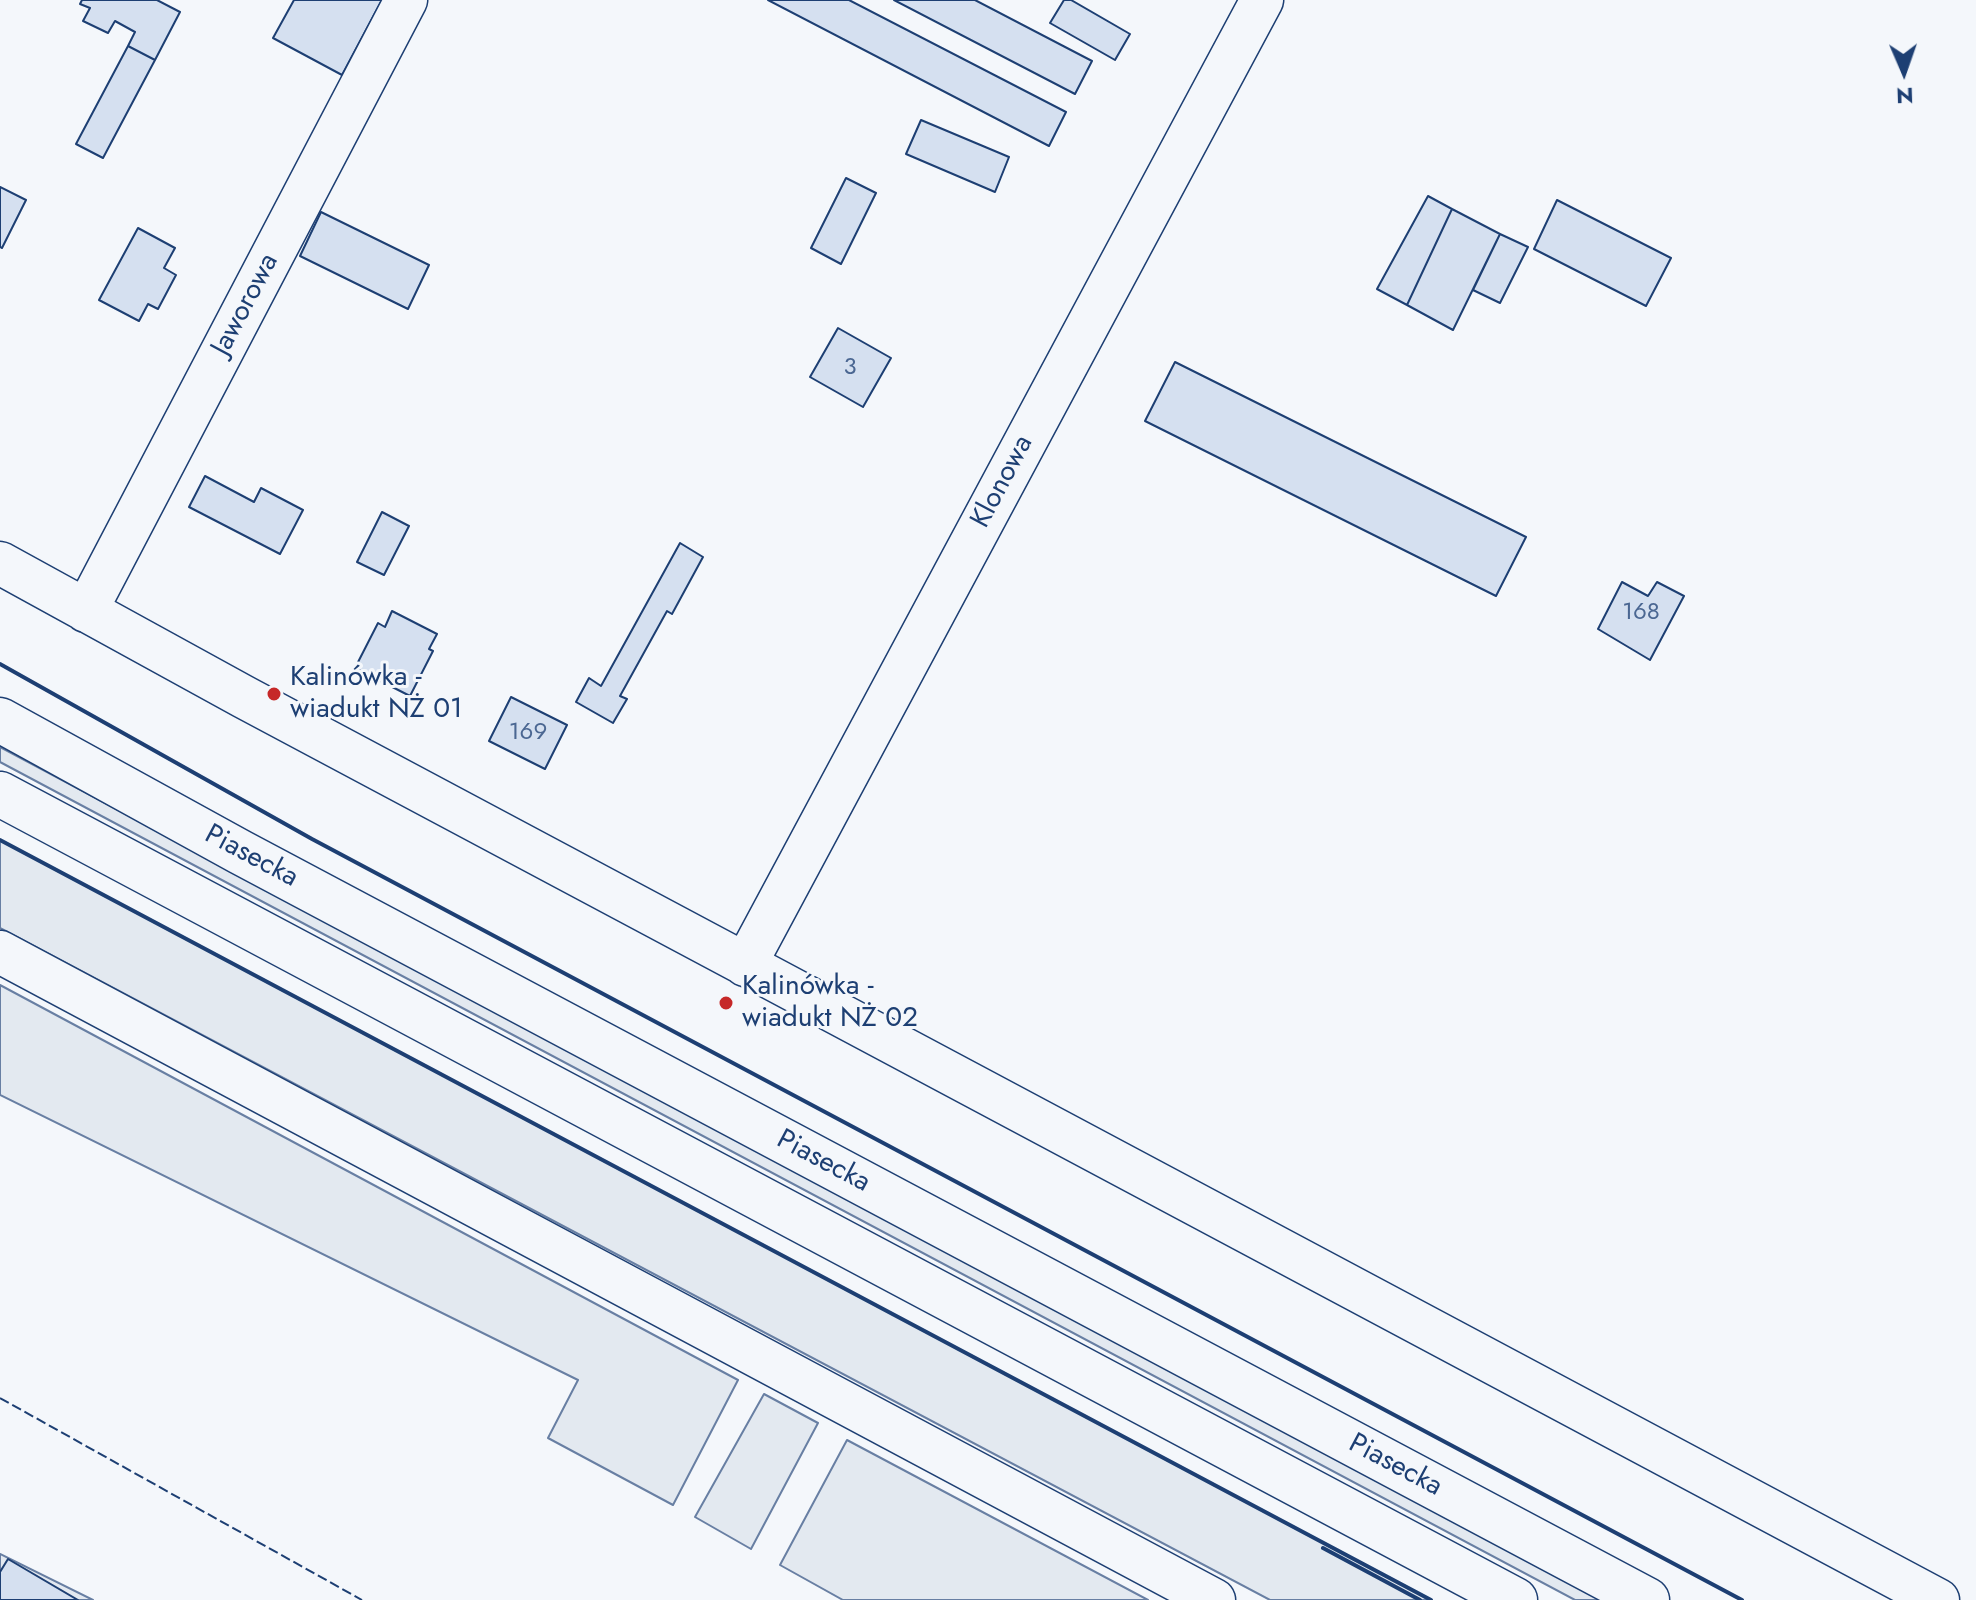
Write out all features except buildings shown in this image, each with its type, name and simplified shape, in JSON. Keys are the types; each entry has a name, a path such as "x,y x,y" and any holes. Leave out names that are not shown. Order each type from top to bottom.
{"highway":[{"name":"Piasecka","path":"0,720 240,852 1647,1600"},
{"path":"0,794 1515,1600"}],"street":[{"name":"Jaworowa","path":"86,611 406,0"},
{"name":"Klonowa","path":"745,965 1262,0"},
{"path":"0,563 745,965 1938,1600"},
{"path":"0,952 1214,1600"}],"shaded area":[{"path":"0,747 1603,1600 1575,1600 0,762"},
{"path":"0,840 1431,1600 1270,1600 0,928"},
{"path":"0,985 738,1380 673,1505 548,1438 578,1380 0,1095"},
{"path":"764,1394 818,1423 751,1549 695,1517"},
{"path":"847,1440 1148,1600 843,1600 780,1565"},
{"path":"0,1554 93,1600 0,1600"}],"fence":[{"path":"0,1398 362,1600"}],"wall":[{"path":"0,664 312,839 1742,1600"},
{"path":"0,840 1431,1600"},
{"path":"1323,1548 1420,1600"}],"place":[{"name":"Kalinówka - wiadukt NŻ 01","path":"274,694"},
{"name":"Kalinówka - wiadukt NŻ 02","path":"726,1003"}]}
